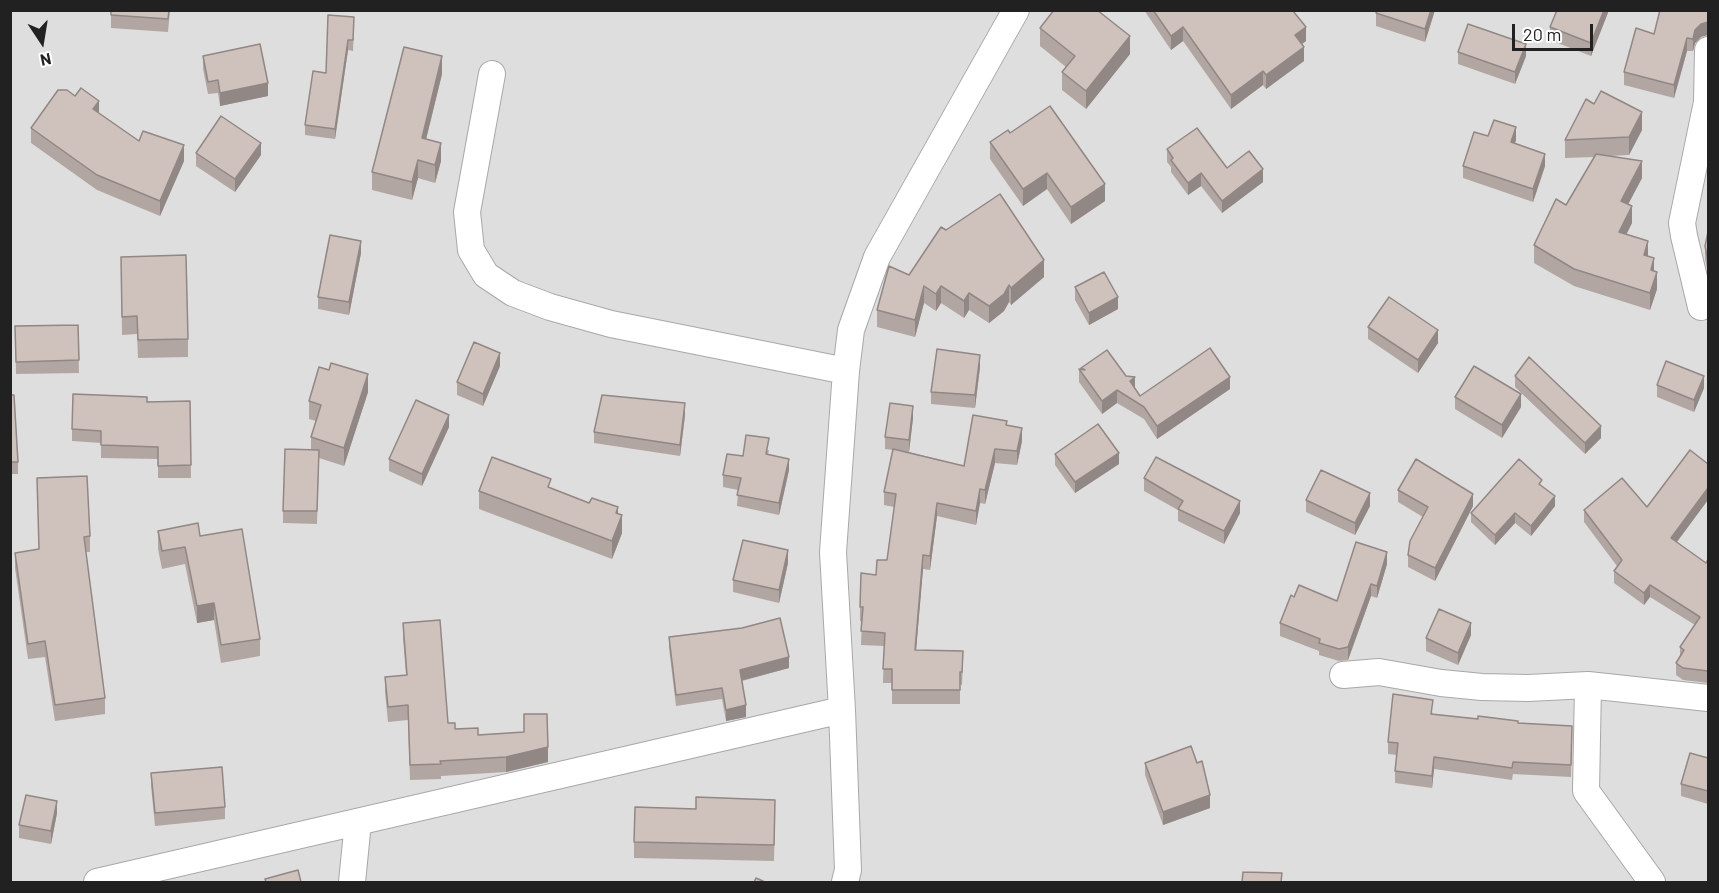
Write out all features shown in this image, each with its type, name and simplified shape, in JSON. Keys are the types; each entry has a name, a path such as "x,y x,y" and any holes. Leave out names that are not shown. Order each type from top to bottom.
{"street":[{"path":"845,882 848,870 833,552 851,330 877,257 1016,10"},
{"path":"1701,307 1682,223 1707,102 1708,50"},
{"path":"492,74 467,212 471,250 486,275 513,293 550,307 611,324 846,371"},
{"path":"1343,675 1379,672 1441,683 1482,687 1588,686 1708,698"},
{"path":"1588,686 1586,791 1652,882"},
{"path":"97,882 842,710"},
{"path":"352,882 358,822"}],"shaded area":[{"path":"11,11 1708,11 1708,882 11,882"}],"building":[{"path":"111,10 169,10 168,19 111,15"},
{"path":"1054,10 1097,10 1130,36 1086,91 1062,72 1075,56 1040,28"},
{"path":"1153,10 1292,10 1306,27 1295,35 1304,47 1266,75 1263,71 1231,95 1183,27 1171,36"},
{"path":"1377,10 1431,10 1425,29 1376,13"},
{"path":"1557,10 1604,10 1591,43 1550,27"},
{"path":"1660,10 1708,10 1708,22 1701,24 1695,30 1693,39 1687,38 1674,85 1624,72 1636,28 1654,34"},
{"path":"328,15 354,17 353,40 348,40 335,129 305,125 313,71 326,73"},
{"path":"1468,24 1526,44 1515,72 1458,52"},
{"path":"260,44 268,83 220,93 218,80 208,82 203,56"},
{"path":"404,47 442,56 422,138 441,143 435,165 418,160 412,182 372,172"},
{"path":"81,88 99,101 93,109 139,141 143,131 184,145 160,201 97,175 31,128 58,90 67,90 75,96"},
{"path":"1601,91 1642,112 1629,137 1565,140 1586,99 1594,104"},
{"path":"1050,106 1105,184 1071,207 1047,173 1023,189 990,142 1008,130 1010,133"},
{"path":"221,116 261,143 235,179 196,153"},
{"path":"1494,120 1516,127 1511,142 1545,154 1533,189 1463,166 1474,132 1488,136"},
{"path":"1197,128 1227,168 1249,151 1263,169 1222,201 1201,173 1188,183 1171,160 1173,158 1167,149"},
{"path":"1596,154 1642,161 1621,201 1632,206 1619,232 1648,241 1644,255 1654,258 1651,270 1657,272 1650,293 1574,269 1534,245 1556,199 1566,205"},
{"path":"1000,194 1044,260 1011,288 1009,285 1004,294 989,306 969,293 964,301 941,286 936,294 924,286 915,320 877,310 889,266 909,275 941,227 946,230"},
{"path":"1708,232 1708,261 1705,246"},
{"path":"330,235 361,241 349,302 318,297"},
{"path":"186,255 188,339 138,340 137,316 122,317 121,257"},
{"path":"1104,272 1118,297 1089,313 1075,287"},
{"path":"1389,297 1438,330 1418,360 1368,327"},
{"path":"78,325 79,360 16,362 15,326"},
{"path":"474,342 500,353 483,394 457,382"},
{"path":"1210,348 1230,377 1157,426 1144,407 1117,390 1102,401 1079,369 1085,370 1081,368 1107,350 1126,376 1135,377 1130,381 1140,396"},
{"path":"937,349 980,355 975,395 931,392"},
{"path":"1529,357 1601,426 1585,443 1515,376"},
{"path":"1666,361 1704,376 1694,400 1657,385"},
{"path":"331,363 368,374 344,448 311,437 321,405 309,401 319,367 329,370"},
{"path":"1474,366 1521,394 1502,425 1455,397"},
{"path":"73,394 147,397 147,402 190,401 191,465 158,466 158,447 101,445 101,431 72,429"},
{"path":"10,395 14,395 18,462 10,462"},
{"path":"602,395 685,403 680,445 594,432"},
{"path":"416,400 449,415 422,474 389,459"},
{"path":"890,403 913,406 909,440 885,437"},
{"path":"973,415 1007,421 1006,425 1022,428 1017,451 995,449 985,490 980,489 976,511 937,503 930,556 923,555 915,650 963,651 960,690 892,690 892,669 883,669 885,633 861,631 863,607 860,607 861,573 876,575 877,560 887,560 896,494 884,492 893,449 964,466"},
{"path":"1098,424 1119,453 1075,482 1055,454"},
{"path":"746,435 769,438 766,454 789,459 779,503 737,495 741,478 723,475 727,454 743,456"},
{"path":"285,449 319,450 317,511 283,511"},
{"path":"1690,450 1708,464 1708,488 1671,538 1706,563 1708,559 1708,671 1683,668 1676,663 1684,650 1680,647 1700,617 1650,585 1644,593 1614,571 1622,560 1584,510 1622,478 1647,507"},
{"path":"492,457 551,479 548,487 589,503 592,498 618,507 616,513 622,515 612,541 479,491"},
{"path":"1156,457 1240,501 1224,531 1178,509 1183,501 1144,478"},
{"path":"1416,459 1473,494 1435,568 1408,555 1410,541 1428,507 1398,490"},
{"path":"1519,459 1542,480 1539,484 1555,496 1531,526 1515,513 1495,535 1471,513"},
{"path":"1321,470 1370,493 1355,523 1306,500"},
{"path":"87,476 90,536 84,537 105,698 55,705 45,641 28,644 15,553 39,549 37,478"},
{"path":"198,523 200,536 242,529 260,639 221,645 214,603 197,606 185,547 162,551 158,531"},
{"path":"743,540 788,550 779,590 733,580"},
{"path":"1356,542 1387,552 1377,586 1371,584 1348,647 1339,649 1319,643 1320,639 1280,623 1291,595 1294,597 1299,585 1337,601"},
{"path":"1439,609 1471,623 1458,653 1426,638"},
{"path":"780,618 789,657 740,670 746,705 726,710 722,688 676,695 669,637 742,628"},
{"path":"440,620 448,723 455,723 455,729 478,728 478,735 524,732 524,714 547,714 548,747 506,757 410,765 408,705 388,707 385,677 407,675 403,623"},
{"path":"1393,694 1433,700 1431,714 1478,719 1478,716 1518,721 1518,723 1572,726 1571,765 1513,762 1512,768 1434,757 1432,776 1395,771 1398,743 1388,742"},
{"path":"1191,746 1197,763 1202,761 1210,795 1163,812 1145,763"},
{"path":"1690,753 1708,758 1708,791 1681,784"},
{"path":"222,767 225,807 155,813 151,773"},
{"path":"26,795 57,801 51,831 19,825"},
{"path":"696,797 775,800 774,845 634,842 635,807 696,809"},
{"path":"298,870 301,882 266,882 265,879"},
{"path":"1243,872 1282,873 1281,882 1242,882"}]}
